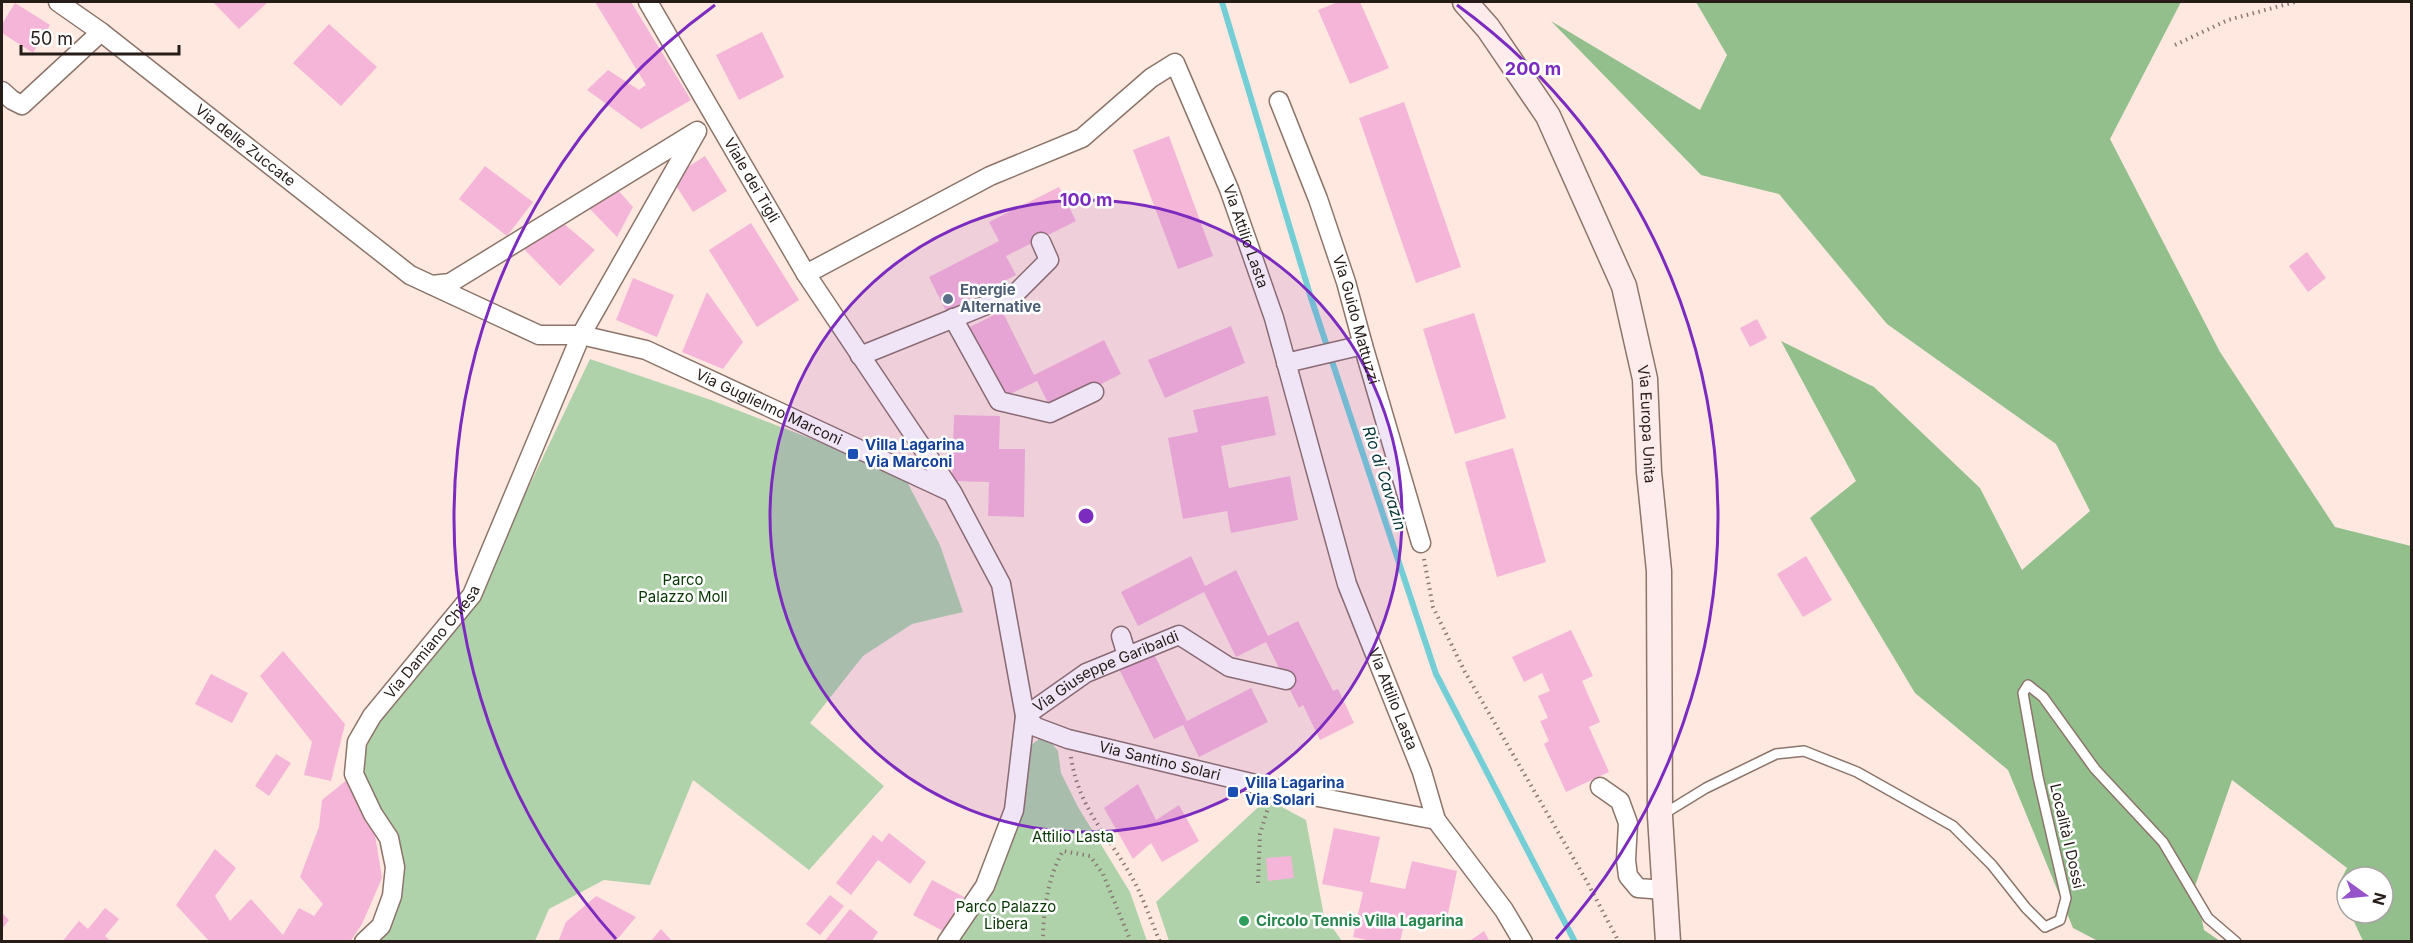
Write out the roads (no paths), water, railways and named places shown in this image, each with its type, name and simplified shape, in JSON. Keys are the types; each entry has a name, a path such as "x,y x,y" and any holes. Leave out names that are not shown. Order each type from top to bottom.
{"main road":[{"name":"Via Europa Unita","path":"1465,2 1488,28 1548,116 1624,286 1645,379 1649,472 1659,571 1660,816 1668,942"}],"street":[{"name":"Via delle Zuccate","path":"58,2 101,32 410,275 432,285"},
{"name":"Viale dei Tigli","path":"648,2 806,274 952,492"},
{"path":"5,101 22,105 101,32"},
{"name":"Via Attilio Lasta","path":"806,274 990,176 1082,138 1151,78 1175,63 1229,189 1274,318 1347,584 1422,772 1436,819"},
{"name":"Via Guido Mattuzzi","path":"1279,101 1322,209 1346,282 1362,345 1421,543"},
{"path":"432,285 450,283 715,119"},
{"path":"581,335 697,131"},
{"path":"860,356 1016,293 1049,260 1041,242"},
{"name":"Via Guglielmo Marconi","path":"432,285 539,335 581,335 646,350 952,492"},
{"path":"953,318 999,401 1050,413 1094,393"},
{"name":"Via Damiano Chiesa","path":"364,942 381,926 392,896 394,867 389,838 373,814 354,774 357,742 372,716 472,595 581,335"},
{"path":"1286,363 1362,345"},
{"name":"Via Giuseppe Garibaldi","path":"947,942 986,886 1014,810 1025,716 1001,584 952,492"},
{"path":"1121,636 1127,656"},
{"name":"Via Giuseppe Garibaldi","path":"1025,716 1086,673 1179,636 1228,667 1286,680"},
{"name":"Via Santino Solari","path":"1025,716 1036,727 1068,739 1272,788 1436,819"},
{"path":"1600,787 1620,801 1628,824 1626,860 1628,876 1638,888 1665,890"},
{"path":"1436,819 1504,910 1523,942"}],"lane":[{"name":"Località I Dossi","path":"1660,816 1706,788 1776,754 1804,751 1857,772 1953,825 1992,865 2026,908 2045,927 2060,920 2066,898 2038,777 2023,693 2028,685 2043,697 2095,769 2163,842 2208,918 2236,942"}],"waterway":[{"name":"Rio di Cavazin","path":"1222,2 1311,298 1436,674 1575,942"}],"place":[{"name":"Energie Alternative","path":"948,299"},
{"name":"Villa Lagarina Via Marconi","path":"853,454"},
{"name":"Villa Lagarina Via Solari","path":"1233,792"},
{"name":"Circolo Tennis Villa Lagarina","path":"1244,921"}],"park label":[{"name":"Parco Palazzo Moll","path":"683,588"},
{"name":"Attilio Lasta","path":"1073,837"},
{"name":"Parco Palazzo Libera","path":"1006,916"}]}
